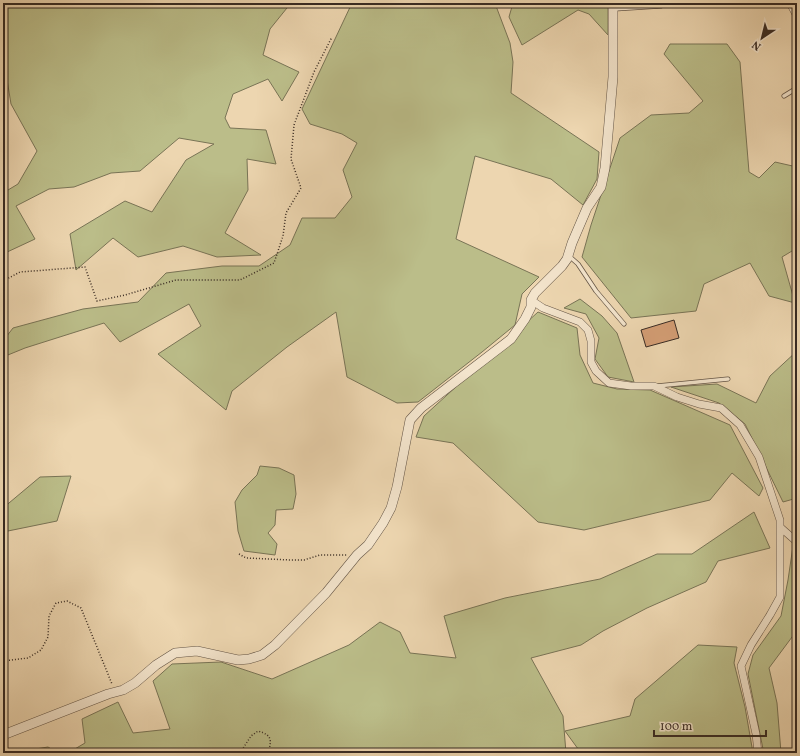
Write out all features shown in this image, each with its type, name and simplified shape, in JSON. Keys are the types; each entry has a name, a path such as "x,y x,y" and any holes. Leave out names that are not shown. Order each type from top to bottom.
{"street":[{"path":"790,3 797,16"},
{"path":"3,735 124,690 135,683 156,665 175,653 198,651 238,660 249,659 262,655 275,645 326,593 357,555 368,545 391,508 397,487 410,420 421,408 511,339 525,319 531,307 531,300 535,293 562,266 568,256 587,208 601,187 605,168 613,77 613,6"},
{"path":"531,300 543,308 580,322 588,330 591,341 591,362 596,371 609,383 631,386 654,386 677,397 699,404 721,408 740,426 759,457 780,520 780,597 770,616 750,645 741,666 756,734 758,753"},
{"path":"780,527 797,542"}],"lane":[{"path":"613,6 661,6 667,3"},
{"path":"784,96 797,88"},
{"path":"568,256 578,264 596,291 624,324"},
{"path":"654,386 728,379"}],"path":[{"path":"3,281 20,272 85,267 97,301 125,295 176,280 240,280 274,263 283,236 286,213 301,188 291,159 294,125 314,72 332,37"},
{"path":"239,554 246,558 291,560 304,560 320,555 357,555"},
{"path":"3,661 28,658 41,650 48,637 49,616 56,604 67,600 81,608 116,692"},
{"path":"240,753 251,736 258,731 266,734 269,738 271,743 268,753"}],"green space":[{"path":"3,3 291,3 270,29 263,55 299,72 282,101 268,79 233,94 225,118 230,128 266,130 276,164 247,159 248,190 225,233 261,255 217,257 183,246 138,257 113,238 76,270 70,234 125,201 152,212 186,160 214,144 179,138 140,171 111,173 74,187 49,189 16,206 35,239 5,253 3,252 3,193 18,184 37,151 11,104 5,67 3,67"},
{"path":"352,3 499,3 496,6 510,43 513,62 511,93 599,152 597,179 583,205 551,179 475,156 456,239 539,277 522,294 515,325 418,402 397,403 347,377 336,312 287,347 232,391 226,410 158,354 201,326 189,304 120,342 104,323 25,348 3,357 3,341 13,328 83,309 138,302 166,273 222,266 259,266 290,245 302,218 335,218 352,197 343,170 357,143 342,134 310,124 302,109"},
{"path":"513,3 608,3 608,35 589,14 578,10 522,45 509,17"},
{"path":"670,44 727,44 740,62 749,172 759,178 775,162 797,167 797,248 782,257 795,303 769,296 750,263 704,284 696,311 631,318 582,257 620,138 651,115 689,113 703,101 664,54"},
{"path":"580,299 602,316 617,333 634,382 608,377 595,359 599,338 586,314 564,308"},
{"path":"538,312 577,328 580,355 593,383 617,389 650,390 730,425 763,488 759,496 732,473 710,500 584,530 538,522 453,443 416,437 424,416"},
{"path":"797,351 797,498 783,502 745,424 719,403 671,387 717,384 756,403 770,376"},
{"path":"260,466 279,468 294,475 296,494 293,509 276,510 275,525 268,533 277,544 275,555 244,551 238,531 235,502 242,490 257,475"},
{"path":"71,476 57,521 3,532 3,508 40,477"},
{"path":"754,512 770,548 718,561 706,582 647,608 603,631 581,645 531,658 563,716 566,753 68,753 85,743 82,719 118,702 133,733 170,729 153,681 172,664 221,662 272,679 349,645 380,622 400,632 410,653 456,658 444,616 505,598 600,579 657,554 692,554"},
{"path":"793,546 797,551 797,619 795,633 769,668 777,703 781,753 763,753 748,674 753,655 781,616"},
{"path":"698,645 737,647 734,663 745,707 753,753 581,753 565,731 630,716 635,699"},
{"path":"48,747 58,753 11,753"}],"building":[{"path":"674,320 679,338 646,347 641,330"}]}
